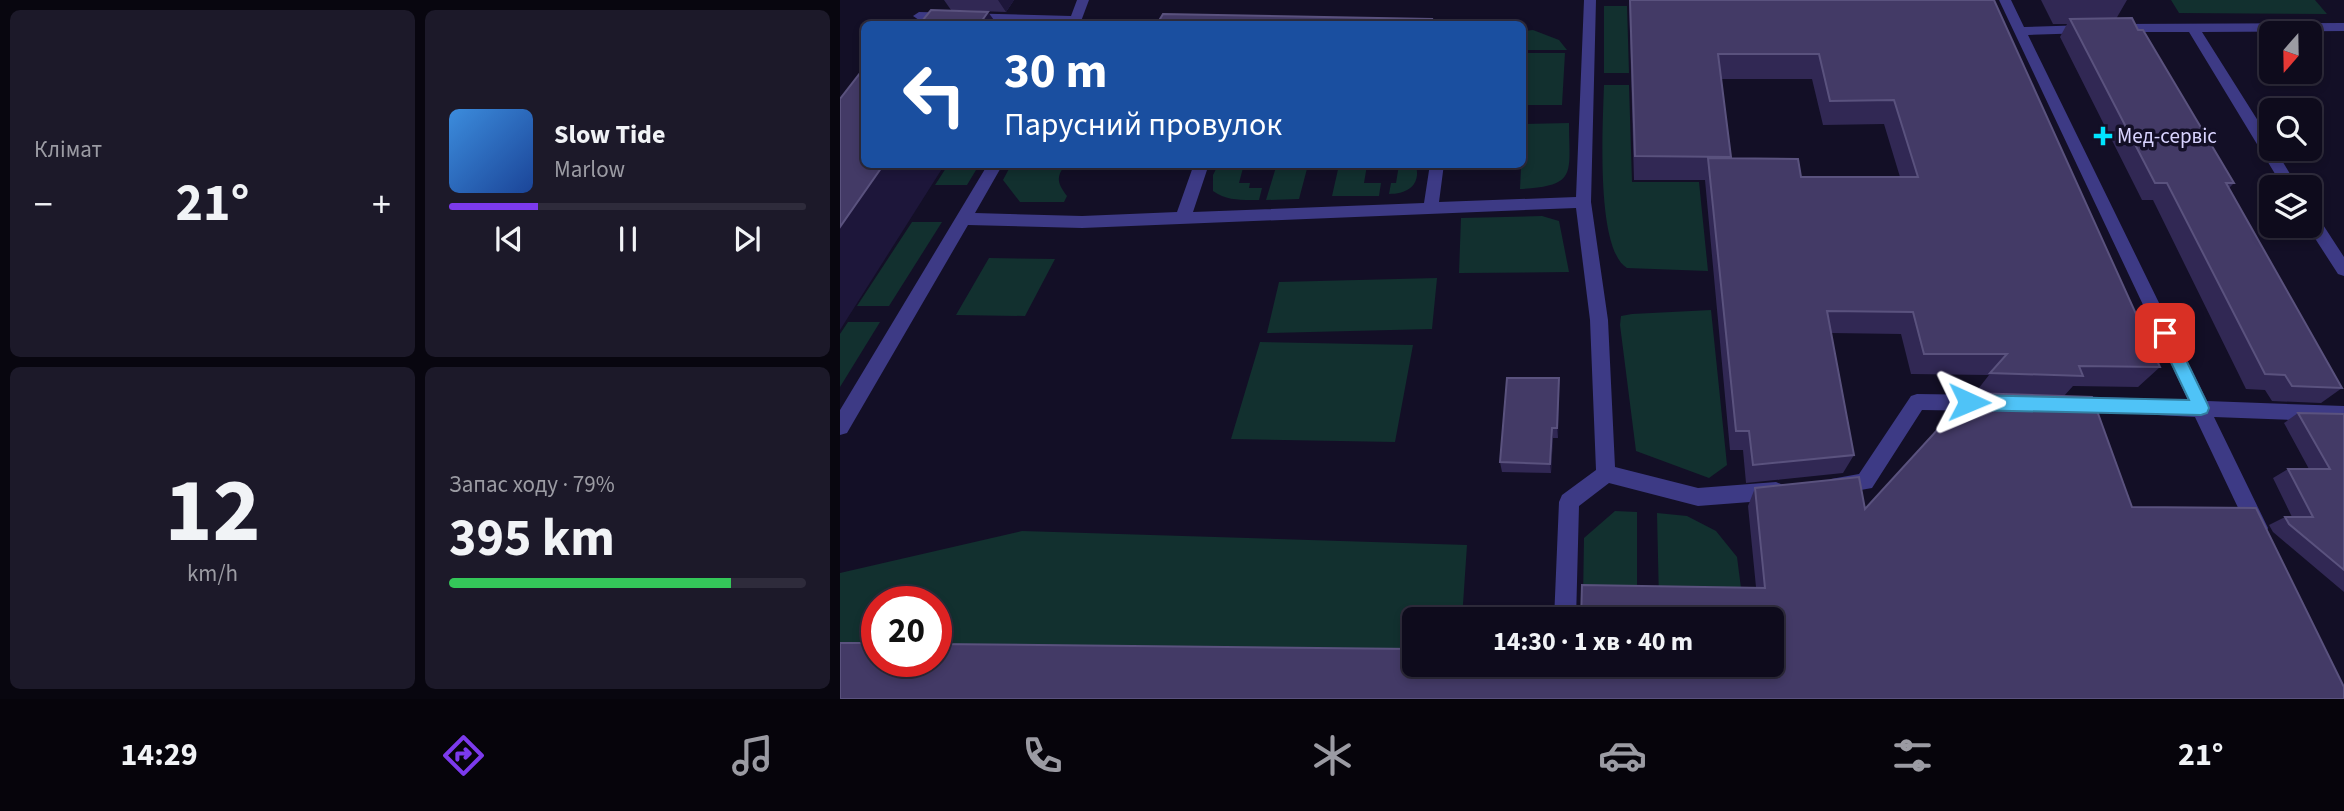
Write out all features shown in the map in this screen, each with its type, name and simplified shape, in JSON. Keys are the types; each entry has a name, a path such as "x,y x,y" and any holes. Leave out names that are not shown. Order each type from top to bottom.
{"street":[{"path":"1076,21 1083,0 1100,0"},
{"path":"1590,0 1583,202 1599,320 1606,474"},
{"path":"2006,0 2264,541"},
{"path":"919,16 1050,21"},
{"path":"2021,31 2344,27"},
{"path":"2193,28 2284,175"},
{"path":"840,427 994,168"},
{"path":"1183,217 1201,168"},
{"path":"1431,206 1436,168"},
{"path":"965,219 1082,222 1583,202"},
{"path":"2322,236 2344,270"},
{"path":"1826,486 1865,482 1917,401 2007,403"},
{"path":"2059,404 2344,414"},
{"path":"1606,474 1698,497 1800,489"},
{"path":"1565,607 1569,502 1606,474"}],"green space":[{"path":"2171,0 2315,0 2327,14 2179,13"},
{"path":"1604,6 1627,6 1629,73 1604,73"},
{"path":"1533,30 1559,40 1567,50 1526,50 1526,31"},
{"path":"1526,53 1565,53 1562,105 1526,105"},
{"path":"1604,85 1629,85 1632,182 1699,182 1708,271 1627,268 1617,256 1605,211 1602,154"},
{"path":"1569,123 1569,166 1561,180 1552,185 1520,189 1521,168 1526,168 1526,124"},
{"path":"946,168 977,168 967,185 935,185"},
{"path":"1009,168 1063,168 1059,180 1067,196 1064,202 1020,202 1003,180"},
{"path":"1216,168 1243,168 1239,183 1250,183 1249,188 1262,188 1259,200 1241,200 1218,194 1213,191 1213,175"},
{"path":"1276,168 1307,168 1299,199 1266,200"},
{"path":"1338,168 1366,168 1364,183 1381,183 1379,196 1332,196"},
{"path":"1398,168 1416,168 1417,178 1412,187 1389,194 1391,183 1396,183"},
{"path":"1542,216 1559,221 1569,272 1459,273 1461,218"},
{"path":"912,222 942,222 889,306 857,306"},
{"path":"989,258 1055,259 1025,316 956,315"},
{"path":"1437,278 1432,329 1267,333 1279,282"},
{"path":"1711,310 1727,465 1709,478 1636,451 1620,325 1621,316 1632,314"},
{"path":"848,322 880,322 840,387 840,334"},
{"path":"1260,342 1413,345 1395,442 1231,439"},
{"path":"1615,511 1637,512 1637,600 1583,600 1584,538"},
{"path":"1657,513 1687,516 1716,531 1737,557 1743,607 1688,607 1659,601"},
{"path":"1022,531 1467,545 1463,607 1402,607 1402,653 952,649 952,586 861,586 861,649 840,648 840,573"}],"building":[{"path":"1630,0 1994,0 2160,367 2079,366 2083,376 1990,373 2007,354 1924,354 1913,312 1827,311 1854,455 1753,465 1749,431 1736,431 1708,158 1798,159 1801,177 1918,177 1894,100 1830,101 1819,54 1718,54 1731,157 1635,156"},
{"path":"931,10 988,12 982,21 922,21"},
{"path":"1163,14 1432,19 1432,21 1159,21"},
{"path":"2132,18 2138,30 2143,30 2234,183 2226,183 2342,388 2292,386 2285,375 2265,374 2167,183 2155,183 2070,19"},
{"path":"861,72 861,168 881,168 840,227 840,99"},
{"path":"1507,378 1559,378 1557,428 1552,428 1550,464 1500,462"},
{"path":"1971,393 2092,397 2132,507 2256,508 2344,687 2344,699 840,699 840,643 861,643 861,677 952,677 952,644 1402,649 1402,677 1784,677 1784,607 1581,607 1582,585 1765,588 1755,488 1859,477 1865,509"},
{"path":"2298,413 2344,414 2344,570 2289,524 2285,517 2313,517 2288,469 2330,469"}],"place":[{"name":"Мед-сервіс","path":"2103,136"}],"route":[{"path":"1969,402 2201,408 2165,333"}]}
